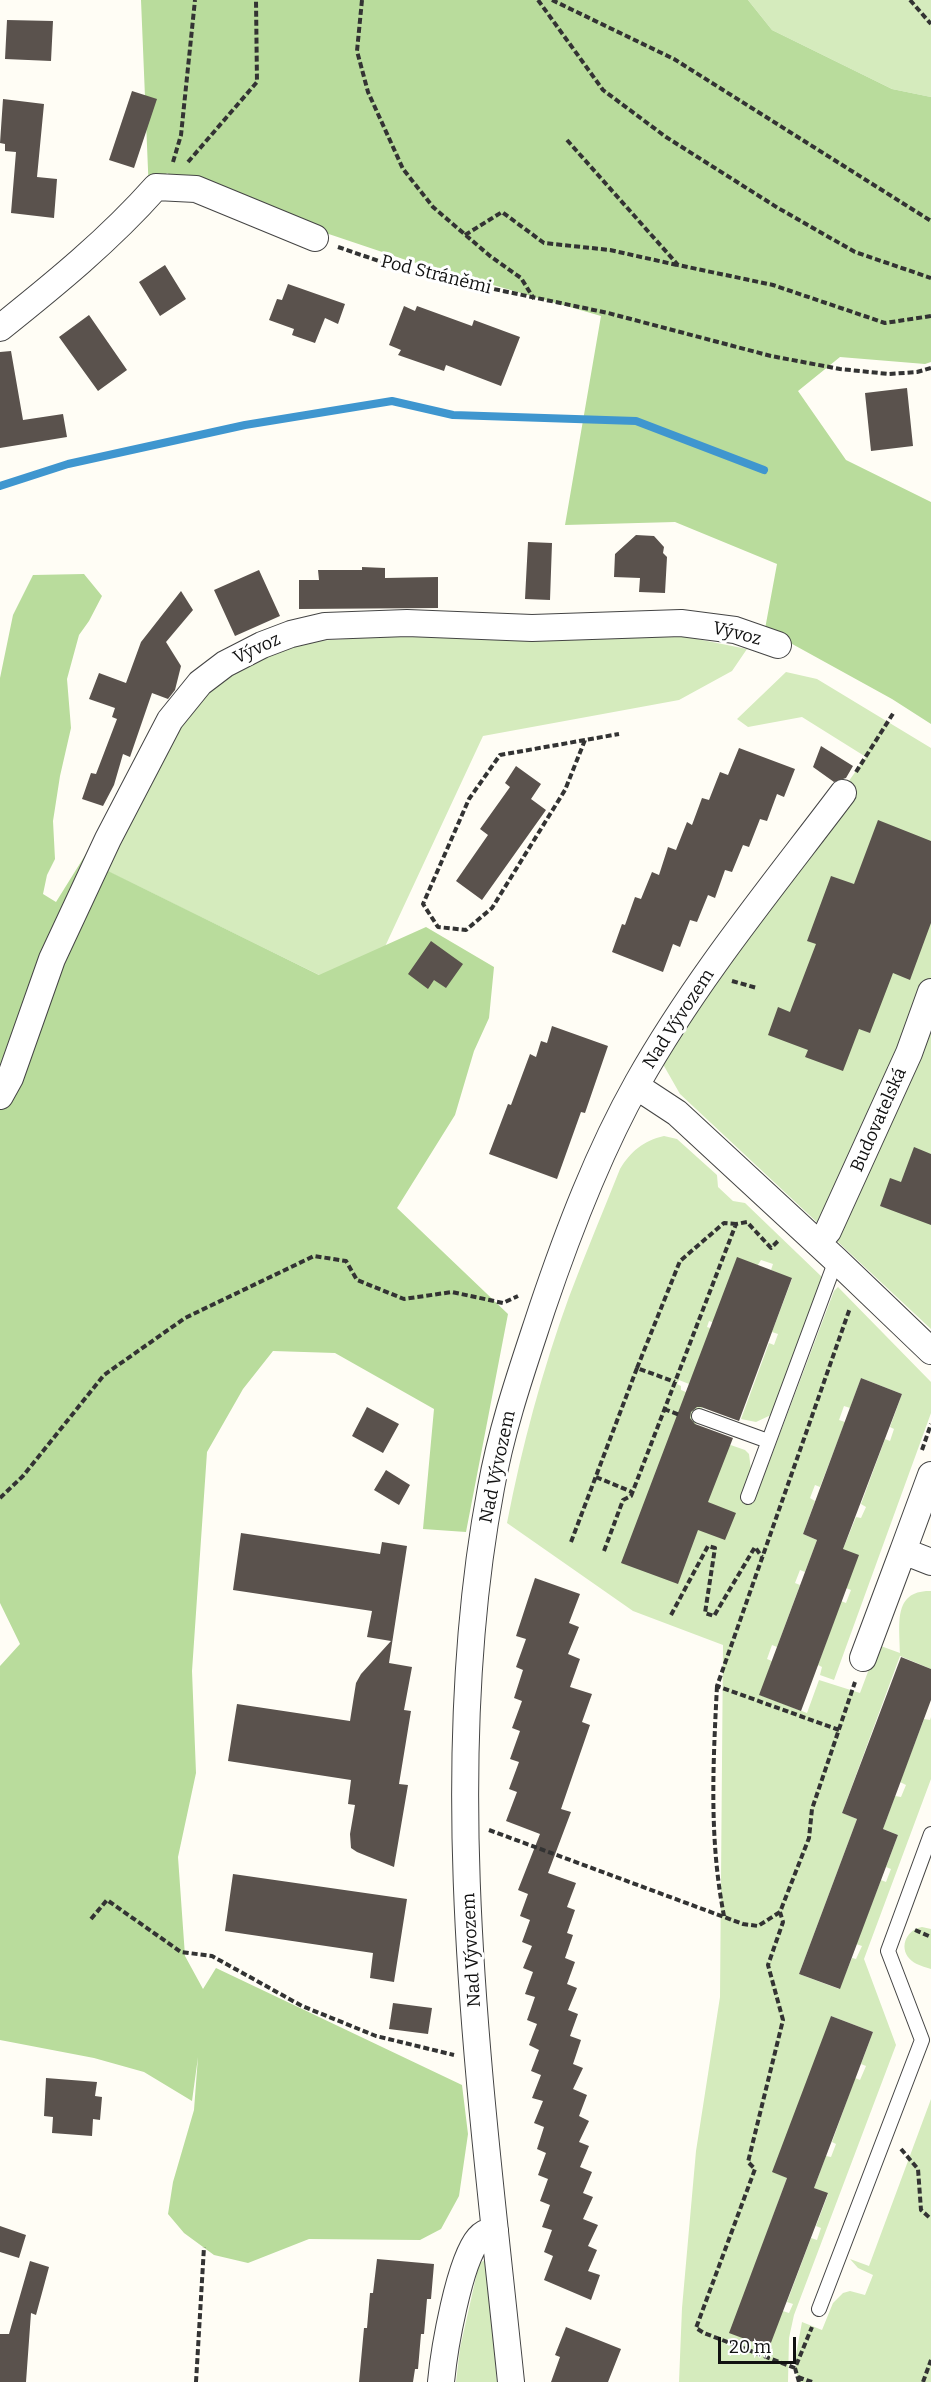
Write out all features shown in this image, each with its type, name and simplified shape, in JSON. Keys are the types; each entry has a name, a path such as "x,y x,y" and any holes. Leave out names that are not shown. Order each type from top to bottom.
{"street":[{"path":"0,328 56,284 132,214 156,187 196,189 315,238"},
{"name":"Vývoz","path":"0,1096 10,1078 52,959 113,829 170,720 200,683 225,664 262,645 291,634 325,626 372,624 407,623 532,628 681,623 735,630 778,645"},
{"name":"Nad Vývozem","path":"511,2382 478,2061 467,1867 467,1683 478,1569 491,1485 516,1385 551,1280 592,1176 636,1086 661,1043 750,912 843,793"},
{"name":"Budovatelská","path":"818,1243 828,1231 909,1053 931,992"},
{"path":"636,1086 677,1113 931,1351"},
{"path":"863,1658 931,1475"},
{"path":"903,1551 931,1562"},
{"path":"441,2382 448,2333 470,2254 479,2237 487,2231 495,2230"}],"lane":[{"path":"748,1497 836,1260"},
{"path":"699,1416 768,1441"},
{"path":"819,2309 922,2040 888,1952 931,1834"}],"path":[{"path":"166,188 181,135 195,0"},
{"path":"166,188 257,82 256,0"},
{"path":"362,0 357,51 368,92 403,169 433,207 490,256 520,278 534,299"},
{"path":"538,0 603,90 666,137 778,208 855,252 931,278"},
{"path":"552,0 674,59 931,221"},
{"path":"910,0 931,24"},
{"path":"567,140 678,265"},
{"path":"465,235 502,212 544,243 610,250 773,285 885,323 931,316"},
{"name":"Pod Stráněmi","path":"315,238 408,271 609,313 771,356 840,369 889,374 916,372 931,368"},
{"path":"843,793 894,712"},
{"path":"585,740 565,790 492,908 466,930 438,927 423,904 469,798 500,755 585,740 619,734"},
{"path":"730,980 757,988"},
{"path":"571,1542 680,1261 724,1223 747,1222 771,1248 779,1240"},
{"path":"604,1551 623,1500 631,1496 736,1224"},
{"path":"0,1498 23,1476 104,1375 185,1318 314,1256 346,1261 357,1280 404,1299 452,1292 504,1303 551,1280"},
{"path":"725,1917 719,1888 712,1805 717,1686 859,1282"},
{"path":"637,1368 675,1382"},
{"path":"596,1477 632,1492"},
{"path":"670,1615 708,1546 715,1548 705,1613 714,1616 755,1547 762,1557"},
{"path":"467,1822 743,1924 758,1926 780,1912 809,1838 812,1809 863,1658"},
{"path":"717,1686 839,1730"},
{"path":"91,1919 107,1900 181,1952 212,1956 302,2006 375,2036 478,2061"},
{"path":"780,1912 783,1922 768,1965 783,2020 748,2162 755,2169 696,2328 795,2368"},
{"path":"887,2131 918,2169 921,2210 931,2219"},
{"path":"195,2382 204,2247"},
{"path":"812,2382 798,2379 795,2368 819,2309"},
{"path":"923,2382 931,2360"}],"green space":[{"path":"141,0 748,0 772,30 892,89 931,97 931,362 925,364 840,357 798,391 846,460 931,502 931,724 892,699 765,629 777,564 675,522 565,525 601,316 406,260 299,224 179,180 167,173 149,194"},
{"path":"748,0 931,0 931,97 892,89 772,30"},
{"path":"84,574 102,596 79,635 67,679 71,728 53,821 55,859 47,875 43,894 56,902 89,849 104,869 319,975 426,927 494,967 489,1018 474,1051 455,1115 397,1208 508,1314 466,1532 423,1529 434,1409 335,1353 273,1351 243,1389 207,1452 192,1671 196,1773 178,1857 185,1956 203,1989 216,1968 462,2085 468,2134 459,2196 441,2229 420,2240 309,2239 248,2263 214,2255 184,2233 168,2214 173,2182 194,2110 198,2057 192,2101 144,2072 94,2058 0,2040 0,1666 20,1644 0,1603 0,678 13,615 33,575"},
{"path":"423,634 533,641 682,636 747,649 732,671 679,700 483,736 362,996 103,869 183,715 229,673 300,642"},
{"path":"786,672 817,679 931,748 931,1329 680,1094 664,1066 661,1043 866,757 802,717 748,727 737,719"},
{"path":"664,1136 677,1139 717,1175 718,1187 733,1201 745,1203 823,1278 771,1415 756,1422 741,1419 769,1343 774,1345 778,1334 772,1332 792,1279 771,1270 773,1264 761,1260 720,1325 709,1321 707,1327 713,1329 689,1384 679,1380 677,1384 681,1386 681,1390 705,1400 693,1432 745,1450 749,1454 751,1470 742,1498 754,1502 834,1291 838,1287 931,1382 931,1413 834,1680 820,1675 822,1667 818,1665 841,1601 846,1603 851,1590 846,1588 843,1549 856,1517 861,1518 866,1507 861,1504 885,1439 890,1441 894,1429 890,1427 902,1394 861,1378 850,1408 844,1406 839,1420 845,1422 820,1487 815,1485 810,1498 815,1501 803,1534 817,1540 805,1572 800,1570 795,1583 800,1585 777,1647 772,1645 767,1659 772,1661 760,1695 807,1713 819,1680 860,1693 878,1645 900,1653 900,1621 904,1603 918,1592 931,1591 931,1669 900,1656 842,1813 857,1819 799,1974 839,1989 852,1958 856,1959 862,1946 856,1944 881,1880 886,1882 891,1869 886,1867 898,1835 883,1829 895,1796 901,1797 906,1785 900,1782 924,1719 930,1720 931,1717 931,1779 864,1959 896,2045 794,2315 789,2338 788,2382 679,2382 682,2308 696,2151 720,1997 723,1645 633,1611 507,1523 519,1466 550,1353 575,1281 620,1169 638,1148","holes":["831,2016 873,2032 861,2064 866,2066 860,2080 855,2078 832,2142 836,2144 831,2157 826,2156 814,2188 828,2194 816,2226 821,2228 817,2240 811,2238 787,2302 793,2304 789,2313 743,2298 787,2178"]},
{"path":"922,1927 931,1929 931,1969 914,1962 905,1951 905,1941 908,1936"},
{"path":"931,2099 931,2382 798,2382 795,2360 802,2322 822,2330 833,2303 843,2293 850,2291 865,2295 873,2275 858,2268 850,2259 869,2266"},
{"path":"486,2259 497,2382 456,2382 460,2348 479,2264"}],"building":[{"path":"7,20 53,21 51,61 5,59"},
{"path":"132,91 157,99 134,168 109,160"},
{"path":"3,99 44,104 37,177 57,179 54,218 11,213 16,152 5,151 5,144 0,143"},
{"path":"165,265 186,299 160,316 139,282"},
{"path":"288,284 345,304 338,324 325,318 315,343 292,335 294,329 269,320 277,299 282,300"},
{"path":"404,306 415,311 417,306 472,326 474,320 520,337 501,386 446,365 444,371 398,355 401,350 389,345"},
{"path":"89,315 127,370 98,391 59,337"},
{"path":"11,351 23,420 63,414 67,437 0,448 0,352"},
{"path":"907,388 913,446 871,451 865,393"},
{"path":"636,535 654,536 664,547 663,553 667,557 665,593 639,592 640,578 614,577 615,554"},
{"path":"528,542 552,543 550,600 525,599"},
{"path":"362,567 385,568 385,578 438,577 438,608 299,609 299,580 319,580 318,570 362,570"},
{"path":"259,570 280,616 235,636 214,590"},
{"path":"181,591 193,610 166,642 181,666 175,690 168,699 152,693 130,757 123,754 114,785 103,806 82,799 91,773 96,774 117,719 112,717 115,708 89,699 99,673 126,683 141,642"},
{"path":"821,746 853,766 846,778 834,782 813,767"},
{"path":"739,748 795,769 784,797 777,794 767,821 760,819 749,847 743,845 732,872 725,870 715,898 708,895 697,922 690,920 680,947 673,944 663,972 612,952 635,897 641,899 652,872 659,875 668,847 676,850 687,822 692,825 702,798 709,800 720,772 728,775"},
{"path":"516,766 541,784 531,799 546,810 482,900 456,881 488,835 480,829 510,787 505,783"},
{"path":"878,820 931,841 931,923 910,980 893,973 870,1033 859,1029 843,1071 805,1057 808,1050 768,1035 778,1007 790,1012 816,944 807,941 831,876 854,884"},
{"path":"431,941 463,964 446,988 434,980 428,989 408,974"},
{"path":"552,1026 608,1046 585,1113 581,1112 557,1179 489,1154 530,1054 536,1057 541,1041 547,1043"},
{"path":"914,1147 931,1154 931,1225 880,1206 890,1178 901,1182"},
{"path":"737,1257 792,1278 739,1421 701,1407 691,1412 690,1418 695,1424 733,1438 708,1502 736,1513 725,1540 698,1530 678,1584 621,1563"},
{"path":"861,1378 902,1394 843,1549 859,1555 801,1711 759,1695 817,1540 803,1534"},
{"path":"367,1407 399,1424 383,1453 352,1436"},
{"path":"386,1470 410,1485 399,1505 374,1490"},
{"path":"241,1533 380,1554 382,1542 407,1546 389,1663 412,1667 404,1710 411,1711 399,1784 408,1785 394,1867 351,1848 350,1834 355,1805 348,1804 351,1780 228,1761 237,1704 350,1721 356,1683 361,1674 391,1641 367,1637 372,1611 233,1590"},
{"path":"535,1578 580,1594 569,1623 579,1627 568,1654 580,1659 570,1687 592,1694 582,1722 590,1725 561,1809 571,1812 548,1873 576,1883 567,1907 575,1910 567,1933 573,1935 565,1958 575,1962 567,1984 577,1988 568,2010 578,2014 570,2036 581,2040 573,2064 583,2068 573,2089 587,2095 579,2116 589,2121 579,2142 589,2146 580,2167 592,2172 583,2193 593,2197 583,2219 598,2225 588,2246 597,2250 588,2271 600,2275 591,2300 544,2280 553,2256 544,2252 552,2230 542,2227 550,2205 540,2201 548,2179 538,2175 546,2153 537,2149 544,2127 534,2123 543,2101 532,2098 541,2075 531,2071 539,2050 529,2045 537,2024 527,2020 535,1997 525,1994 533,1972 523,1968 532,1946 522,1942 530,1920 520,1916 528,1894 518,1890 540,1834 506,1821 517,1792 509,1789 519,1762 510,1759 520,1731 512,1728 522,1701 514,1698 523,1670 516,1667 526,1639 516,1636"},
{"path":"901,1657 931,1669 931,1700 883,1829 898,1835 840,1989 799,1974 857,1819 842,1813"},
{"path":"233,1874 407,1899 394,1982 370,1978 373,1953 225,1931"},
{"path":"393,2003 432,2008 428,2034 389,2029"},
{"path":"831,2016 873,2032 814,2188 828,2193 769,2348 729,2333 787,2178 772,2172"},
{"path":"46,2078 97,2082 95,2096 102,2097 100,2120 93,2119 92,2136 52,2133 53,2117 44,2116"},
{"path":"0,2226 26,2235 19,2258 0,2252"},
{"path":"377,2259 434,2264 431,2299 427,2299 424,2334 421,2334 418,2369 415,2369 413,2382 359,2382 364,2328 367,2328 370,2293 373,2293"},
{"path":"30,2261 49,2267 36,2315 31,2313 26,2382 0,2382 0,2334 9,2334"},
{"path":"566,2327 621,2349 608,2382 551,2382 560,2357 555,2355"}],"waterway":[{"path":"0,486 68,464 245,425 392,401 453,415 636,421 764,470"}]}
